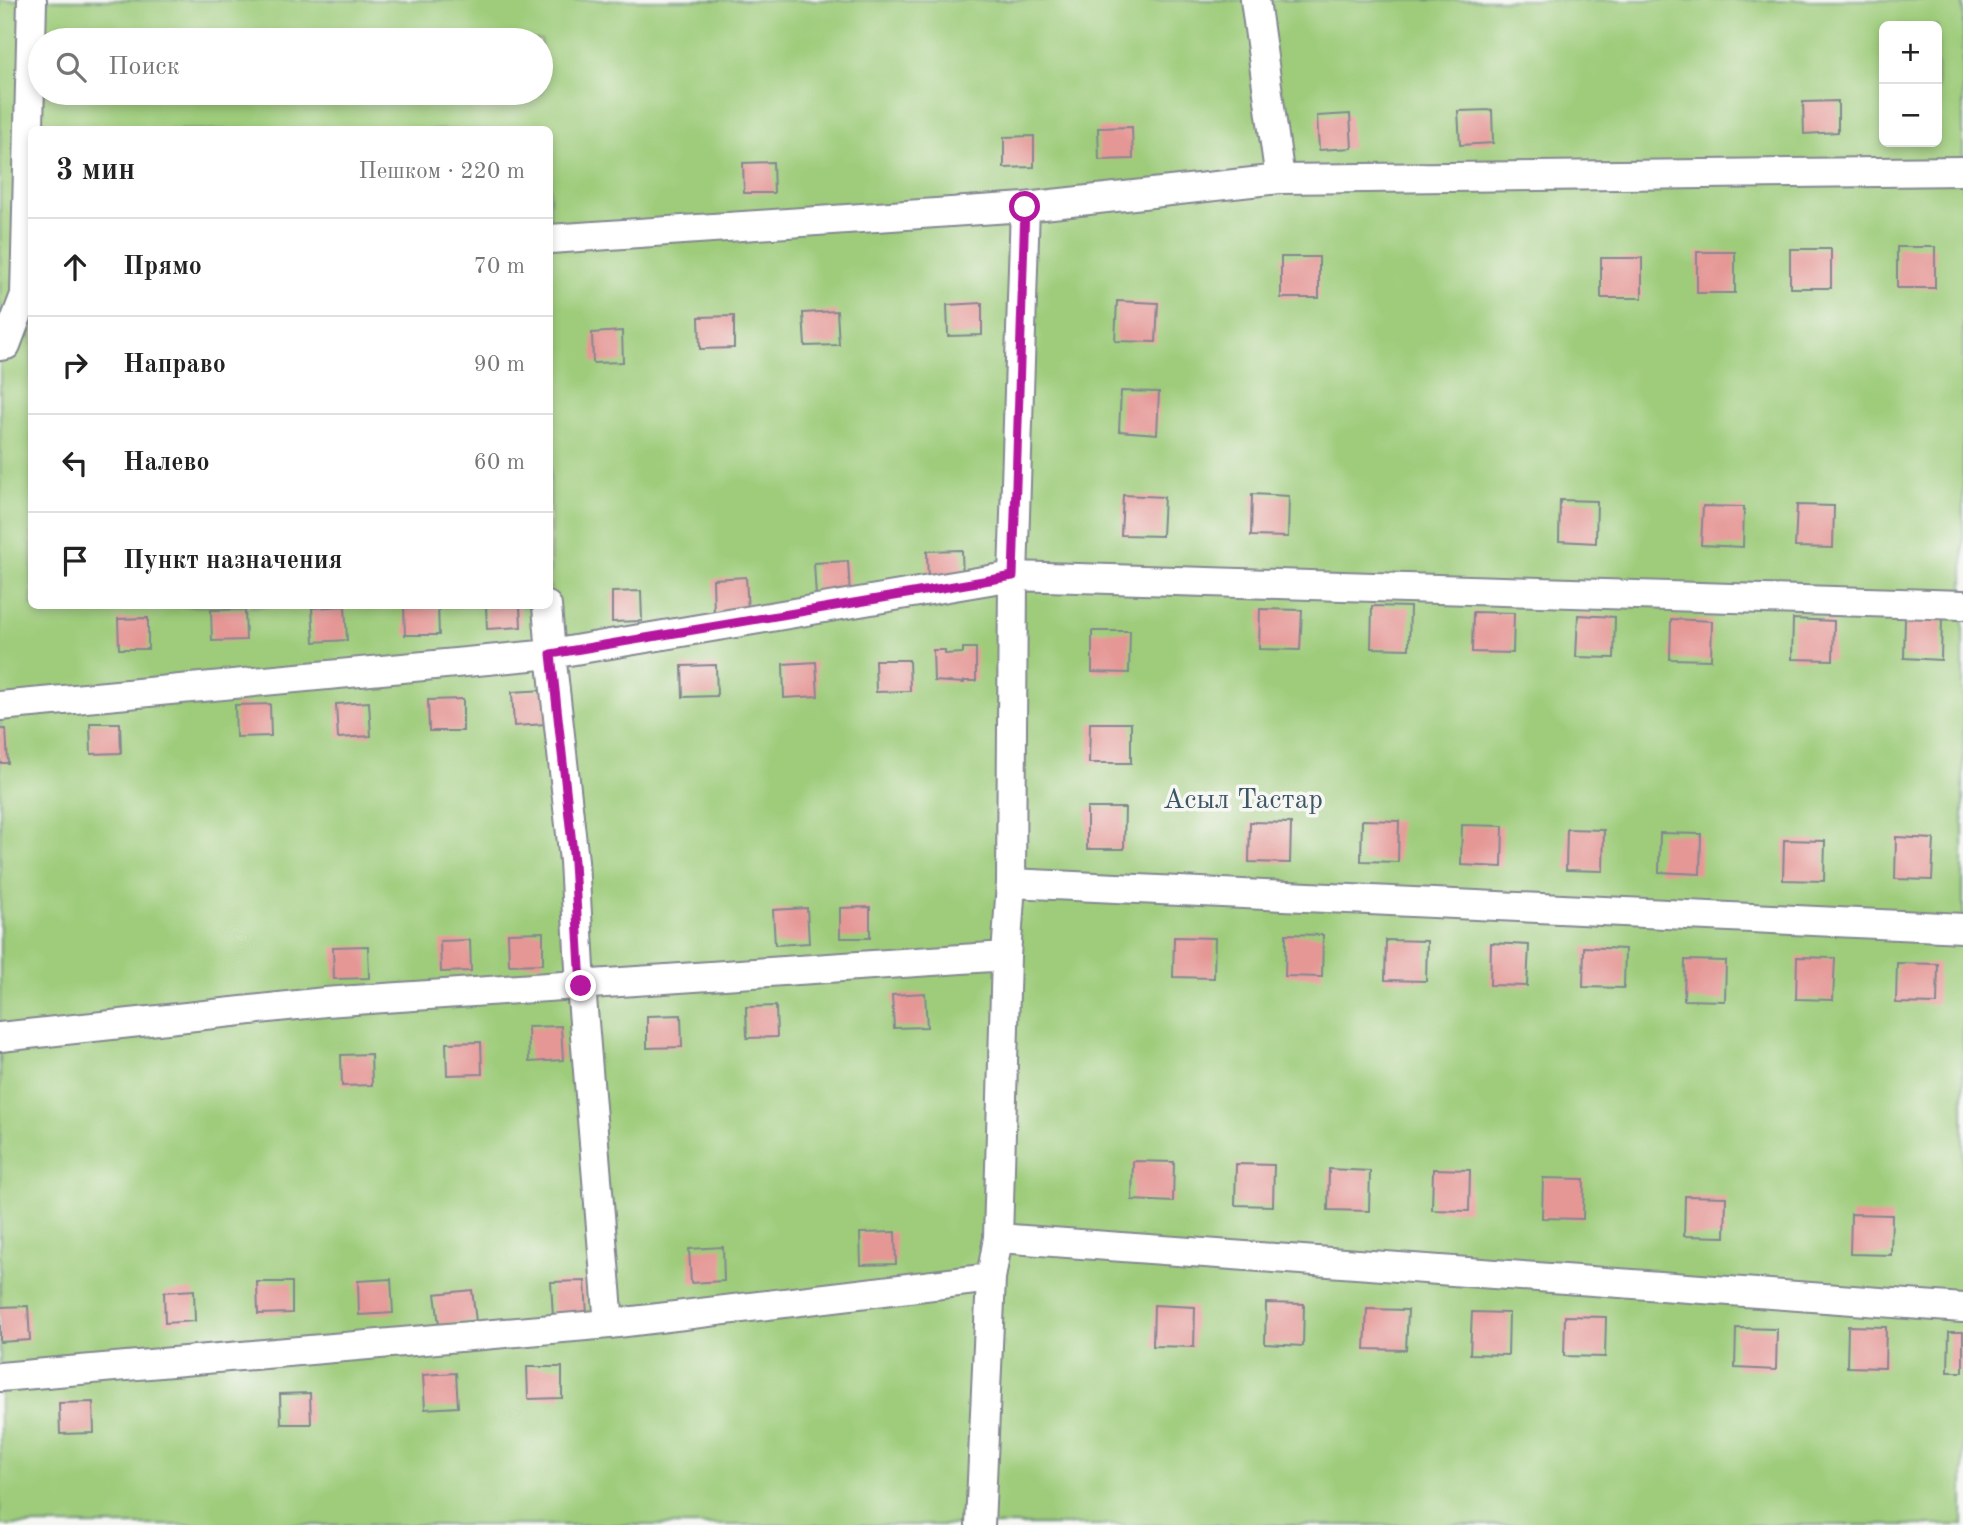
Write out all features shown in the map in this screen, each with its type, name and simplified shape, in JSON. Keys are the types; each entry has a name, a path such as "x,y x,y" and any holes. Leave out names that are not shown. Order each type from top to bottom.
{"street":[{"path":"32,0 32,28"},
{"path":"1255,0 1280,179"},
{"path":"30,126 31,105"},
{"path":"553,239 1025,207 1280,179 1963,171"},
{"path":"980,1525 991,1278 998,1238 1006,956 1011,883 1013,576 1025,207"},
{"path":"0,346 6,345 28,294"},
{"path":"0,706 551,654 1013,576 1963,605"},
{"path":"548,609 574,862 581,986 609,1324"},
{"path":"1011,883 1963,928"},
{"path":"0,1037 325,1002 1006,956"},
{"path":"998,1238 1963,1308"},
{"path":"0,1377 609,1324 991,1278"}],"green space":[{"name":"Асыл Тастар","path":"0,0 1963,0 1963,1525 0,1525"}],"building":[{"path":"1838,101 1838,132 1804,134 1803,102"},
{"path":"1492,110 1493,143 1460,145 1458,111"},
{"path":"1350,114 1352,148 1319,150 1317,116"},
{"path":"1132,127 1133,159 1099,160 1098,128"},
{"path":"1034,136 1034,167 1004,168 1004,137"},
{"path":"773,162 774,193 744,193 743,163"},
{"path":"1897,247 1935,247 1935,288 1897,288"},
{"path":"1790,249 1831,249 1831,288 1790,288"},
{"path":"1697,252 1735,252 1735,293 1697,293"},
{"path":"1281,257 1319,257 1319,298 1281,298"},
{"path":"1601,258 1642,258 1642,298 1601,298"},
{"path":"1117,301 1158,303 1156,342 1115,341"},
{"path":"982,303 982,335 948,336 947,305"},
{"path":"837,311 839,345 805,346 803,313"},
{"path":"734,316 734,348 700,349 699,317"},
{"path":"622,331 623,362 593,363 592,333"},
{"path":"1121,391 1159,392 1157,434 1119,431"},
{"path":"1252,494 1289,496 1288,537 1251,536"},
{"path":"1123,495 1164,497 1162,536 1121,535"},
{"path":"1560,500 1597,501 1596,543 1559,541"},
{"path":"1797,505 1834,506 1833,548 1795,547"},
{"path":"1703,506 1744,507 1743,547 1701,545"},
{"path":"962,550 963,582 928,583 927,551"},
{"path":"848,561 850,595 816,597 814,563"},
{"path":"746,577 748,611 714,613 713,579"},
{"path":"641,591 642,621 612,622 612,592"},
{"path":"1372,606 1410,607 1409,649 1371,648"},
{"path":"245,609 246,640 212,641 211,610"},
{"path":"312,609 345,609 347,640 314,642"},
{"path":"404,609 438,609 439,635 405,635"},
{"path":"486,609 520,609 521,627 487,629"},
{"path":"1260,609 1302,610 1300,650 1259,649"},
{"path":"1473,612 1514,613 1513,653 1472,652"},
{"path":"1578,615 1615,617 1614,658 1576,657"},
{"path":"1905,617 1942,618 1941,660 1904,658"},
{"path":"148,618 148,649 119,649 118,619"},
{"path":"1671,619 1712,621 1711,660 1670,659"},
{"path":"1793,619 1834,621 1833,660 1792,659"},
{"path":"1092,631 1130,631 1129,673 1092,672"},
{"path":"963,648 976,648 976,681 934,681 933,650 945,650 945,654 963,653"},
{"path":"875,660 909,660 910,691 876,692"},
{"path":"816,662 818,696 784,698 783,664"},
{"path":"716,665 717,696 683,697 682,666"},
{"path":"545,690 547,724 514,726 512,692"},
{"path":"463,699 463,731 429,731 428,700"},
{"path":"369,702 371,736 338,738 336,704"},
{"path":"270,704 271,736 236,737 235,705"},
{"path":"90,723 120,723 121,753 91,754"},
{"path":"1090,723 1131,723 1131,763 1089,763"},
{"path":"0,729 6,729 8,763 0,763"},
{"path":"1087,808 1125,808 1124,849 1087,849"},
{"path":"1362,820 1399,821 1398,862 1361,861"},
{"path":"1250,822 1291,823 1290,863 1249,862"},
{"path":"1462,825 1503,826 1502,867 1461,865"},
{"path":"1567,829 1604,830 1603,871 1566,870"},
{"path":"1660,833 1701,834 1700,874 1659,872"},
{"path":"1896,837 1934,839 1932,880 1895,879"},
{"path":"1784,840 1825,841 1824,881 1783,880"},
{"path":"870,907 870,938 840,938 840,908"},
{"path":"807,908 809,943 775,945 773,910"},
{"path":"543,932 543,964 509,965 508,933"},
{"path":"1286,934 1323,935 1322,977 1285,976"},
{"path":"1174,937 1215,938 1214,978 1173,977"},
{"path":"470,940 471,971 441,972 440,941"},
{"path":"1386,940 1427,941 1426,981 1385,980"},
{"path":"1491,943 1529,945 1527,986 1490,985"},
{"path":"368,946 369,978 334,979 333,947"},
{"path":"1584,947 1625,949 1624,988 1583,987"},
{"path":"1797,957 1835,958 1833,1000 1796,999"},
{"path":"1685,960 1726,961 1725,1001 1684,1000"},
{"path":"1897,963 1938,964 1937,1004 1896,1003"},
{"path":"925,993 927,1027 894,1028 892,995"},
{"path":"776,1006 777,1037 747,1038 746,1007"},
{"path":"681,1015 682,1047 647,1048 647,1016"},
{"path":"561,1026 563,1060 529,1062 528,1027"},
{"path":"481,1042 482,1074 447,1075 446,1043"},
{"path":"371,1054 372,1085 342,1086 341,1055"},
{"path":"1133,1161 1174,1162 1173,1202 1132,1200"},
{"path":"1236,1164 1274,1165 1273,1206 1235,1205"},
{"path":"1329,1169 1370,1171 1369,1211 1328,1210"},
{"path":"1433,1169 1470,1170 1469,1211 1432,1210"},
{"path":"1543,1178 1584,1179 1583,1219 1542,1218"},
{"path":"1685,1196 1726,1197 1725,1237 1684,1236"},
{"path":"1851,1214 1892,1215 1891,1255 1850,1254"},
{"path":"895,1232 896,1264 861,1265 860,1233"},
{"path":"723,1247 724,1281 691,1283 689,1249"},
{"path":"391,1279 393,1313 359,1315 358,1281"},
{"path":"585,1281 587,1315 553,1317 551,1282"},
{"path":"257,1282 292,1282 292,1313 258,1314"},
{"path":"194,1290 195,1321 165,1323 164,1292"},
{"path":"472,1290 476,1321 439,1325 435,1294"},
{"path":"1266,1303 1304,1304 1303,1346 1265,1344"},
{"path":"1154,1305 1195,1307 1194,1347 1153,1346"},
{"path":"28,1306 30,1340 0,1342 0,1307"},
{"path":"1367,1309 1408,1310 1406,1350 1365,1349"},
{"path":"1472,1312 1509,1313 1508,1355 1470,1354"},
{"path":"1565,1316 1606,1317 1605,1357 1564,1356"},
{"path":"1848,1326 1886,1327 1885,1368 1847,1367"},
{"path":"1736,1328 1777,1329 1776,1370 1735,1368"},
{"path":"1949,1332 1963,1332 1963,1372 1948,1372"},
{"path":"527,1367 562,1367 562,1398 528,1399"},
{"path":"456,1373 458,1407 425,1409 423,1375"},
{"path":"310,1393 311,1424 281,1424 280,1394"},
{"path":"93,1402 94,1433 60,1434 59,1403"}],"route":[{"path":"581,986 574,862 551,654 1013,576 1025,207"}]}
